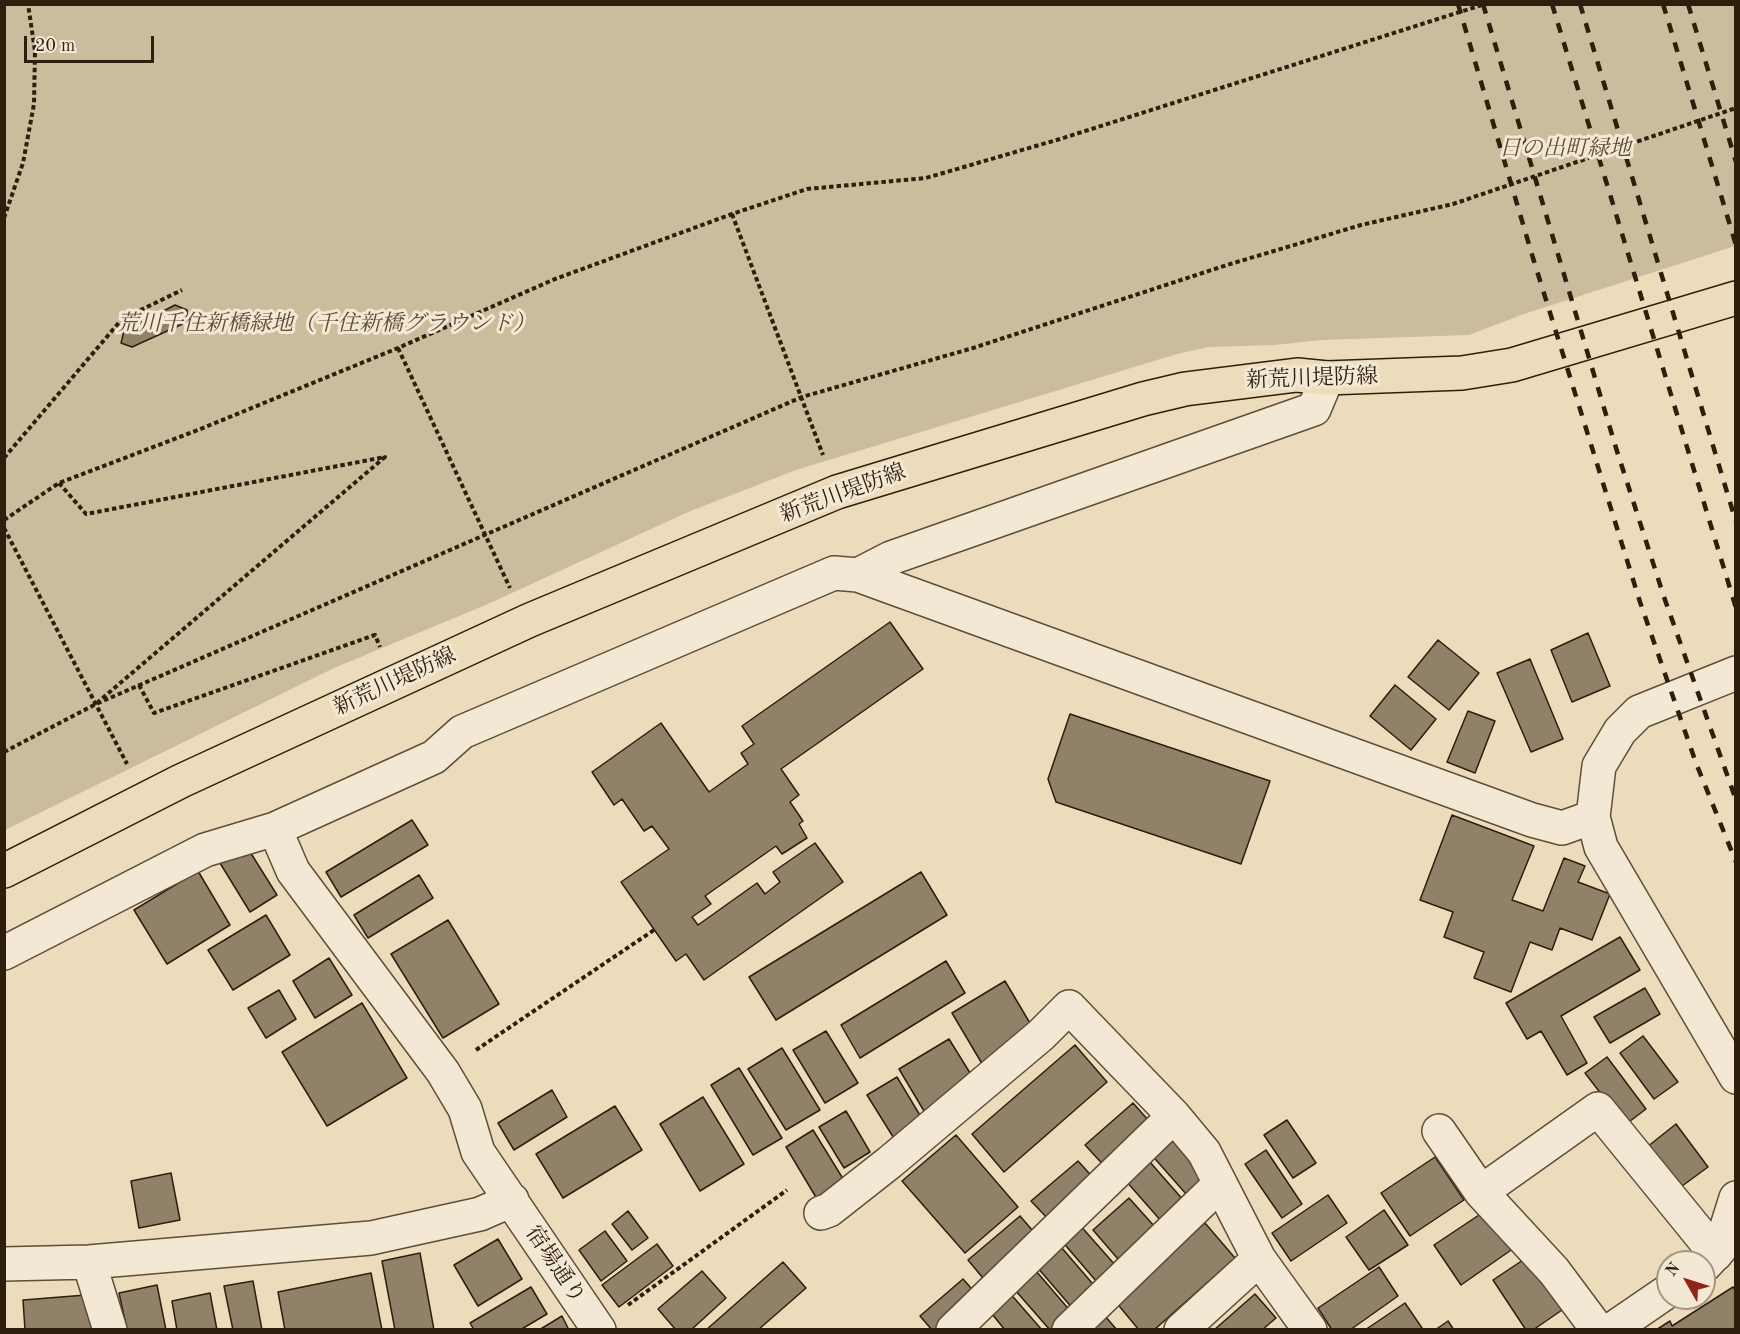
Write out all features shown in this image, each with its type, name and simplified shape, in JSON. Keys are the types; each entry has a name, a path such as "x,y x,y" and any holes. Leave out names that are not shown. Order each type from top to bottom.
{"main road":[{"name":"新荒川堤防線","path":"4,871 181,781 530,620 837,492 1132,402 1185,389 1297,375 1327,378 1462,373 1512,366 1736,298"}],"street":[{"path":"858,575 891,558 1314,409 1327,378"},
{"path":"4,953 205,850 275,829 434,757 462,732 834,573 858,575 1532,820 1562,828 1593,817"},
{"path":"1736,673 1639,712 1620,731 1599,765 1593,817 1601,847 1736,1077"},
{"name":"宿場通り","path":"275,829 292,871 443,1072 465,1109 478,1152 598,1328"},
{"path":"821,1213 829,1210 890,1162 1041,1035 1069,1007 1174,1116 1204,1152 1259,1259 1310,1329"},
{"path":"1481,1192 1598,1109 1703,1250"},
{"path":"953,1329 1174,1116"},
{"path":"1439,1131 1481,1192 1554,1271 1598,1329"},
{"path":"1069,1329 1220,1185"},
{"path":"1716,1253 1720,1249 1736,1198"},
{"path":"5,1261 89,1262 371,1238 480,1214 512,1200"},
{"path":"1181,1329 1259,1259"},
{"path":"89,1262 110,1329"},
{"path":"1611,1329 1656,1299"}],"path":[{"path":"4,218 23,163 34,104 35,51 28,4"},
{"path":"4,520 59,483 198,430 398,348 555,279 732,214 807,189 926,178 1060,139 1485,4"},
{"path":"4,752 96,704 802,397 973,348 1227,264 1361,225 1453,204 1736,108"},
{"path":"732,214 837,492"},
{"path":"4,458 122,319 182,290"},
{"path":"398,348 514,597"},
{"path":"59,483 86,514 385,457 96,704"},
{"path":"4,528 131,772"},
{"path":"139,685 154,712 375,635 383,652"},
{"path":"443,1072 654,930"},
{"path":"598,1328 796,1184 821,1213"}],"green space":[{"name":"荒川千住新橋緑地（千住新橋グラウンド）","path":"5,5 1735,5 1735,246 1524,314 1469,335 1321,340 1275,345 1208,347 1177,354 796,470 688,512 488,604 334,668 5,830"}],"building":[{"path":"175,305 187,310 187,322 132,347 121,343 124,331"},
{"path":"890,622 923,669 781,769 799,795 790,802 803,821 799,824 807,838 782,854 776,846 705,896 711,904 692,917 698,925 757,883 765,894 780,882 773,872 815,843 843,882 704,980 686,954 676,961 621,882 669,849 652,826 644,831 622,799 614,805 592,772 661,723 709,792 748,764 741,753 754,744 742,726"},
{"path":"1588,633 1610,686 1572,702 1551,650"},
{"path":"1438,640 1479,673 1449,710 1408,677"},
{"path":"1530,659 1563,739 1531,752 1497,673"},
{"path":"1395,685 1436,719 1411,750 1370,716"},
{"path":"1468,711 1495,721 1475,773 1447,762"},
{"path":"1070,714 1270,781 1241,864 1056,802 1048,779"},
{"path":"1452,815 1534,846 1512,900 1543,911 1564,858 1585,866 1578,882 1610,894 1592,940 1560,928 1552,950 1530,942 1511,992 1474,978 1484,952 1444,937 1453,912 1420,900"},
{"path":"412,820 428,845 341,897 326,872"},
{"path":"247,847 277,895 250,912 220,863"},
{"path":"198,871 230,925 167,964 134,910"},
{"path":"921,872 947,915 776,1020 749,977"},
{"path":"419,875 433,898 368,938 354,915"},
{"path":"266,915 290,955 233,990 208,950"},
{"path":"448,920 499,1004 443,1038 391,954"},
{"path":"1620,937 1640,970 1561,1016 1587,1063 1567,1075 1541,1031 1527,1039 1506,1003"},
{"path":"329,958 352,995 315,1018 293,981"},
{"path":"946,961 965,993 860,1058 841,1025"},
{"path":"1005,981 1037,1035 984,1067 952,1013"},
{"path":"1645,988 1660,1014 1610,1043 1594,1017"},
{"path":"279,990 296,1019 266,1038 248,1008"},
{"path":"362,1003 407,1078 327,1126 282,1052"},
{"path":"826,1031 858,1083 825,1103 793,1050"},
{"path":"1643,1036 1678,1082 1654,1099 1620,1053"},
{"path":"949,1039 975,1081 924,1111 899,1069"},
{"path":"1075,1045 1107,1082 1004,1172 972,1134"},
{"path":"782,1048 820,1110 786,1130 748,1069"},
{"path":"1607,1057 1646,1109 1625,1125 1585,1073"},
{"path":"739,1068 782,1138 753,1155 711,1085"},
{"path":"897,1077 924,1122 895,1140 867,1095"},
{"path":"552,1090 567,1117 514,1150 498,1123"},
{"path":"703,1097 744,1164 700,1191 660,1124"},
{"path":"1133,1103 1157,1130 1109,1171 1085,1145"},
{"path":"615,1106 642,1150 563,1198 536,1154"},
{"path":"846,1111 870,1152 844,1168 819,1127"},
{"path":"1287,1120 1316,1163 1293,1178 1264,1135"},
{"path":"1676,1124 1708,1167 1678,1189 1647,1147"},
{"path":"813,1130 845,1182 817,1199 786,1147"},
{"path":"1171,1132 1209,1176 1187,1195 1149,1152"},
{"path":"956,1135 1018,1207 965,1253 902,1181"},
{"path":"1266,1150 1302,1204 1282,1218 1245,1164"},
{"path":"1435,1157 1464,1200 1410,1236 1381,1193"},
{"path":"1078,1161 1098,1183 1052,1223 1031,1201"},
{"path":"1149,1161 1185,1202 1162,1222 1126,1181"},
{"path":"171,1173 180,1220 139,1228 131,1181"},
{"path":"1328,1195 1347,1223 1291,1261 1272,1233"},
{"path":"1129,1198 1155,1227 1118,1259 1093,1230"},
{"path":"1488,1209 1514,1248 1461,1285 1434,1245"},
{"path":"1384,1210 1408,1245 1369,1270 1346,1237"},
{"path":"628,1211 648,1238 632,1250 612,1224"},
{"path":"1020,1216 1039,1238 987,1283 968,1260"},
{"path":"1078,1223 1116,1266 1097,1282 1060,1239"},
{"path":"1205,1223 1235,1258 1154,1330 1139,1330 1115,1301"},
{"path":"605,1231 627,1261 601,1281 579,1250"},
{"path":"498,1239 522,1279 478,1306 454,1265"},
{"path":"657,1244 673,1266 619,1307 602,1285"},
{"path":"1061,1247 1098,1290 1074,1310 1037,1267"},
{"path":"420,1253 434,1330 395,1330 382,1261"},
{"path":"1529,1256 1565,1308 1533,1330 1526,1330 1493,1280"},
{"path":"783,1262 806,1288 758,1330 706,1330"},
{"path":"1379,1267 1398,1296 1350,1330 1332,1330 1318,1308"},
{"path":"702,1271 726,1298 691,1330 676,1330 658,1309"},
{"path":"1036,1271 1072,1313 1054,1330 1050,1330 1015,1290"},
{"path":"371,1273 382,1330 285,1330 278,1292"},
{"path":"963,1279 979,1297 941,1330 932,1330 920,1316"},
{"path":"253,1281 262,1330 233,1330 224,1286"},
{"path":"157,1285 166,1330 127,1330 119,1293"},
{"path":"531,1287 547,1314 520,1330 474,1330 470,1323"},
{"path":"1733,1287 1736,1291 1736,1330 1656,1330 1670,1321 1672,1326 1697,1310 1716,1310 1716,1298"},
{"path":"1008,1291 1042,1330 1005,1330 988,1309"},
{"path":"210,1293 217,1330 177,1330 172,1301"},
{"path":"1255,1294 1276,1318 1262,1330 1214,1330"},
{"path":"86,1295 88,1316 93,1315 94,1330 25,1330 23,1300"},
{"path":"1405,1303 1422,1328 1419,1330 1365,1330"},
{"path":"562,1316 569,1330 539,1330"},
{"path":"1105,1316 1117,1330 1089,1330"},
{"path":"1448,1321 1454,1330 1435,1330"}],"railway":[{"path":"1458,4 1533,258 1640,602 1696,763 1736,862"},
{"path":"1483,4 1616,448 1664,597 1736,800"},
{"path":"1552,4 1736,608"},
{"path":"1580,4 1736,522"},
{"path":"1663,4 1736,245"},
{"path":"1688,4 1736,162"}],"park label":[{"name":"日の出町緑地","path":"1565,149"}]}
